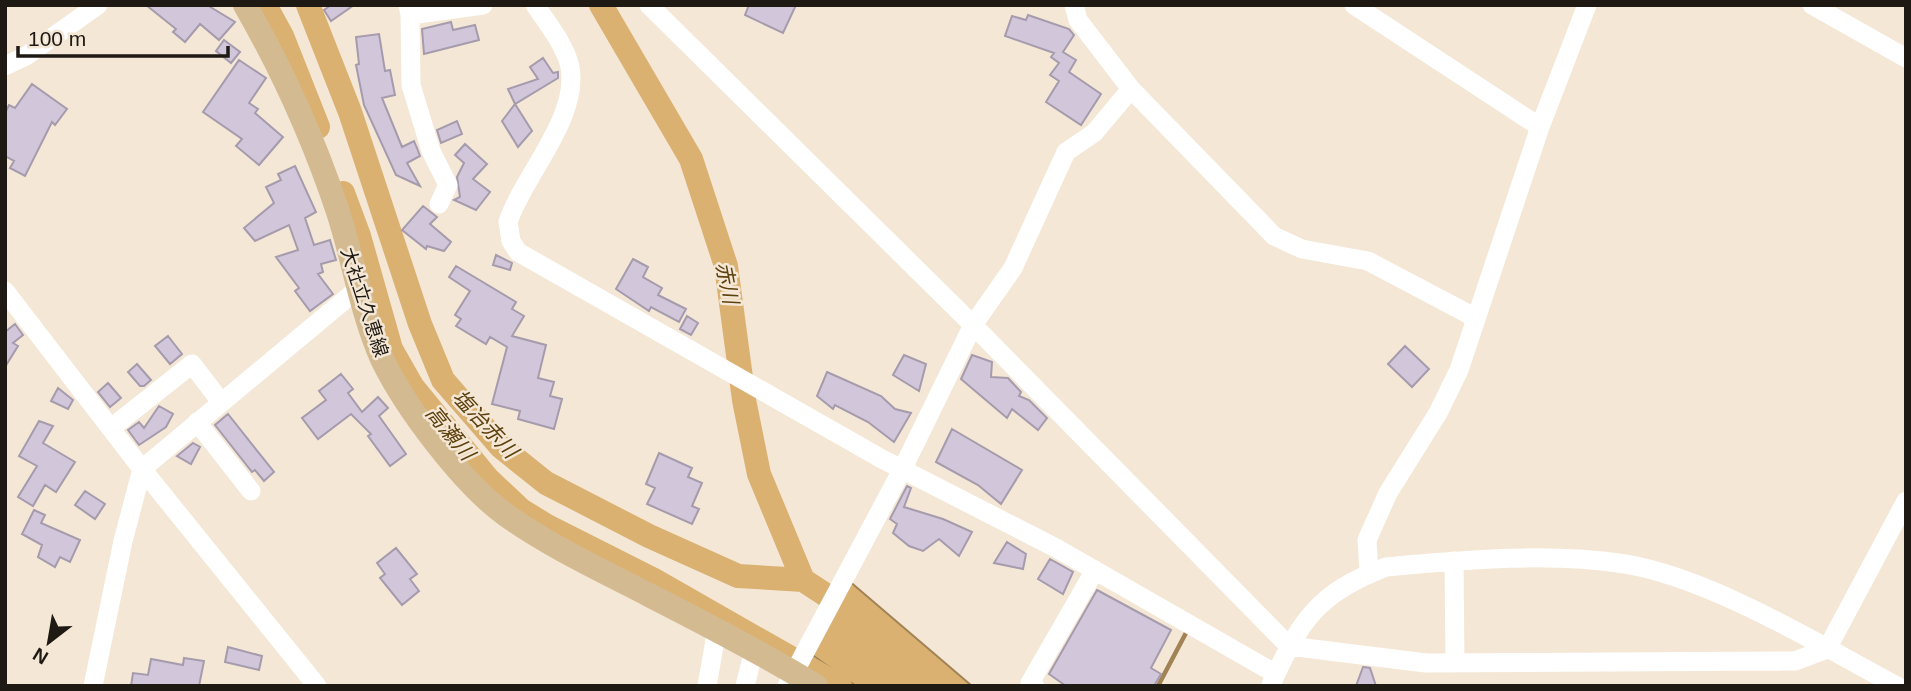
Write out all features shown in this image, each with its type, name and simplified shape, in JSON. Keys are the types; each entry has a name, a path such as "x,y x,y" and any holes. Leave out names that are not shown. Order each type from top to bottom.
{"main road":[{"name":"大社立久恵線","path":"245,5 297,105 338,213 382,358 401,395 478,491 506,515 555,546 754,650 789,679 816,686"}],"street":[{"path":"439,204 448,185 431,151 411,85 409,10 483,5"},
{"path":"535,5 569,64 571,86 565,111 508,222 511,241 518,252 902,470 1095,570 1274,680 1289,646 1310,612 1336,592 1369,573 1386,567 1454,561 1578,561 1626,564 1705,588 1897,686"},
{"path":"649,5 973,325 1289,646 1426,663 1795,661 1827,649 1906,501"},
{"path":"1074,5 1078,20 1131,89 1274,236 1302,249 1368,261 1476,318"},
{"path":"1354,5 1540,127"},
{"path":"1369,573 1367,540 1394,484 1443,403 1459,370 1540,127 1587,5"},
{"path":"1812,5 1906,58"},
{"path":"5,66 26,55 87,8"},
{"path":"789,679 902,470 973,325 1013,268 1066,152 1094,133 1131,89"},
{"path":"96,685 123,541 142,468 359,288"},
{"path":"5,291 142,468 317,686"},
{"path":"120,421 192,364 221,402"},
{"path":"197,422 251,491"},
{"path":"1454,561 1455,663"},
{"path":"1035,686 1030,683 1095,570"},
{"path":"707,686 717,629"},
{"path":"745,686 754,650"}],"shaded area":[{"path":"848,580 972,686 856,686 808,652"}],"building":[{"path":"146,5 207,5 235,22 219,40 200,24 185,42 173,32 176,29"},
{"path":"331,5 354,5 331,21 324,10"},
{"path":"749,5 796,5 783,33 745,15"},
{"path":"1028,15 1069,29 1074,35 1063,52 1076,60 1069,72 1101,94 1081,125 1046,102 1059,81 1050,75 1059,63 1051,57 1054,53 1005,36 1012,16 1026,20"},
{"path":"451,22 453,30 475,25 479,40 424,54 422,29"},
{"path":"379,34 385,71 390,70 395,95 382,98 402,147 414,141 420,156 407,163 420,186 396,175 364,105 356,65 359,64 356,37"},
{"path":"224,40 240,52 231,63 216,51"},
{"path":"543,58 553,73 558,72 558,78 515,104 508,89 538,79 530,67"},
{"path":"239,60 266,78 249,103 258,109 255,113 283,137 259,165 236,146 242,139 203,112"},
{"path":"32,84 67,109 55,125 52,122 25,176 10,168 14,161 5,156 5,113 9,105 15,108"},
{"path":"515,104 532,131 518,147 502,121"},
{"path":"457,121 462,134 441,143 437,130"},
{"path":"465,144 487,164 473,179 490,192 476,210 454,200 460,197 457,177 464,163 455,155"},
{"path":"295,166 316,212 305,218 314,245 330,240 336,260 321,264 323,272 318,274 333,294 310,311 295,291 299,288 276,257 298,250 289,225 255,241 244,228 274,203 266,187 281,180 278,174"},
{"path":"423,206 437,217 430,224 451,242 444,251 427,246 426,249 402,230"},
{"path":"496,255 512,263 510,270 493,265"},
{"path":"633,259 648,267 643,277 662,288 658,295 686,309 679,322 651,307 649,311 616,289"},
{"path":"456,266 516,302 512,309 524,316 512,336 546,345 538,378 554,382 550,396 562,399 554,429 518,419 520,411 492,404 507,347 490,337 486,344 456,326 461,319 455,315 470,291 449,277"},
{"path":"687,316 698,323 691,335 680,329"},
{"path":"15,324 23,335 13,343 18,346 5,367 5,332"},
{"path":"168,336 182,354 170,364 155,346"},
{"path":"1405,346 1429,369 1412,387 1388,364"},
{"path":"904,355 926,364 919,391 893,375"},
{"path":"972,355 992,362 991,377 1008,378 1021,392 1019,396 1029,400 1047,418 1038,430 1012,409 1007,418 961,379"},
{"path":"137,364 151,380 144,386 140,386 128,372"},
{"path":"827,372 881,396 895,409 911,413 894,442 868,422 835,405 833,409 817,396"},
{"path":"341,374 353,389 348,393 362,412 378,397 388,408 379,416 406,454 390,466 368,436 371,434 351,414 318,439 302,418 326,400 319,391"},
{"path":"108,383 121,398 110,407 98,392"},
{"path":"58,388 73,400 68,409 51,401"},
{"path":"159,406 173,414 166,427 139,445 128,430 139,422 144,428"},
{"path":"228,414 274,472 264,481 255,470 252,472 215,425"},
{"path":"39,421 53,426 43,443 75,462 56,492 45,485 33,506 18,497 37,466 19,456"},
{"path":"952,429 1022,470 1001,504 978,485 936,462"},
{"path":"193,443 200,447 191,464 177,456"},
{"path":"659,453 692,468 688,477 702,483 692,506 699,509 692,524 647,504 655,488 646,484"},
{"path":"907,486 911,488 904,507 943,519 972,532 959,556 939,539 923,551 909,546 893,533 897,524 890,519"},
{"path":"85,491 105,504 95,519 75,505"},
{"path":"34,510 45,515 41,523 80,540 70,562 60,557 55,567 38,557 42,545 22,534"},
{"path":"1007,542 1026,554 1023,569 994,563"},
{"path":"396,548 417,574 410,579 419,591 402,605 380,578 385,574 377,563"},
{"path":"1050,559 1073,572 1063,594 1038,579"},
{"path":"1097,590 1171,630 1151,668 1161,674 1154,686 1066,686 1049,674"},
{"path":"228,647 262,656 259,670 225,662"},
{"path":"184,658 204,661 199,686 131,686 133,673 148,675 151,659 183,665"},
{"path":"1363,667 1370,668 1376,686 1356,686"}],"waterway":[{"name":"高瀬川","path":"265,5 282,36 318,127"},
{"name":"塩冶赤川","path":"308,5 350,112 420,324 443,380 501,447 546,483 649,536 738,576 803,580 852,612"},
{"name":"赤川","path":"601,5 691,159 726,266 744,400 759,474 803,580"},
{"name":"高瀬川","path":"343,193 359,236 391,349 412,386 488,479 521,510 547,526 654,580 840,686"},
{"path":"1158,686 1187,631"}]}
